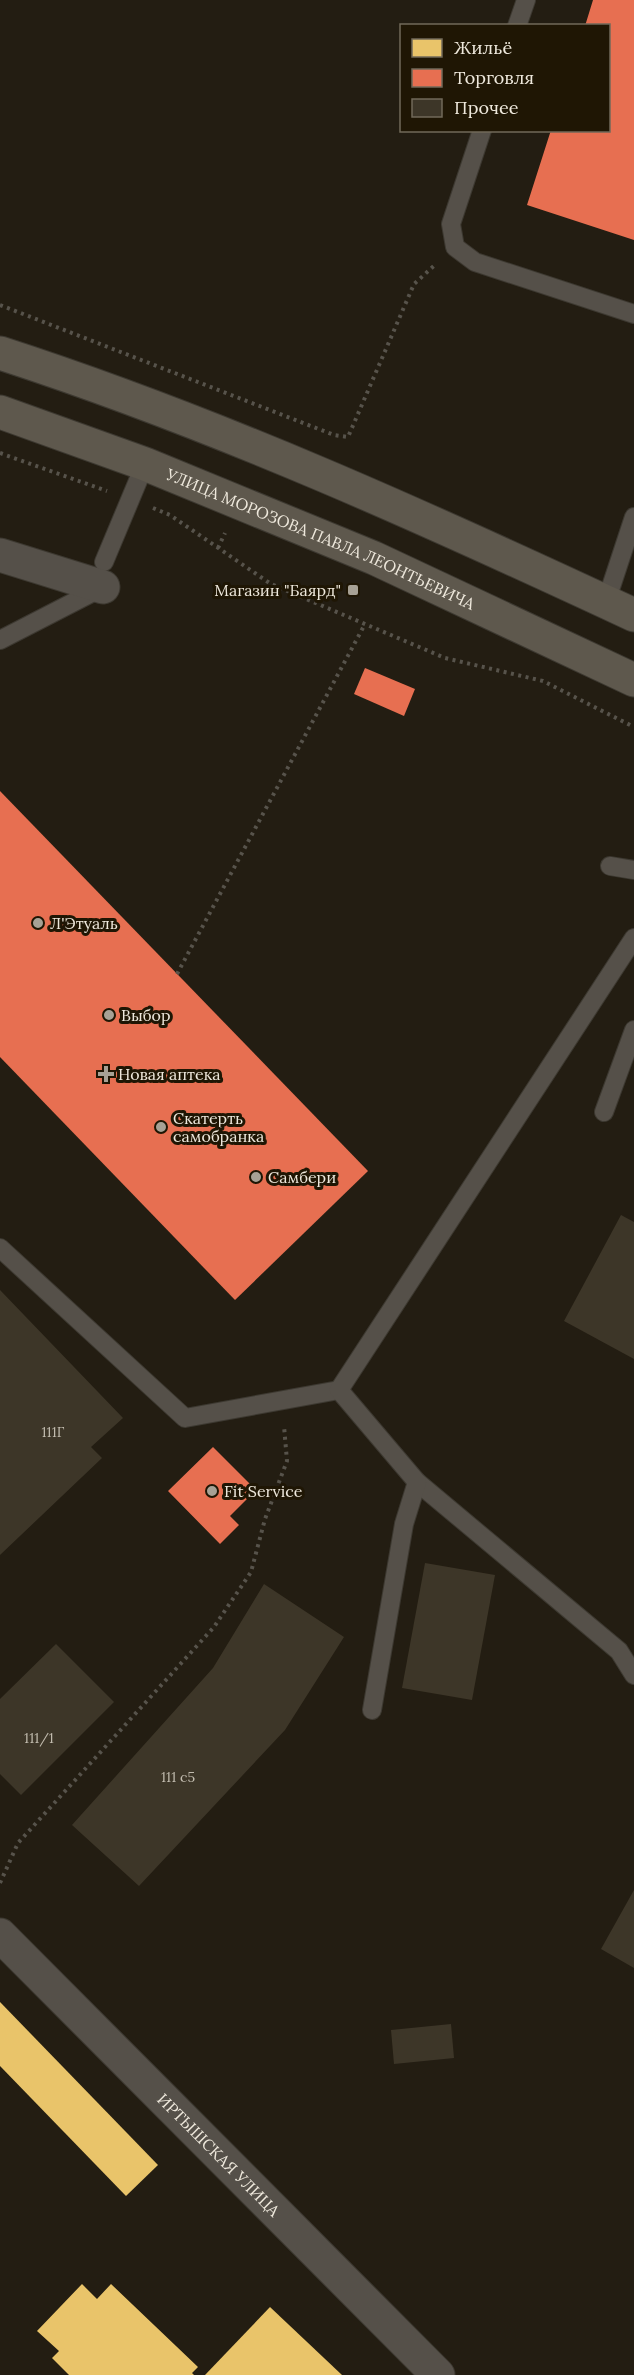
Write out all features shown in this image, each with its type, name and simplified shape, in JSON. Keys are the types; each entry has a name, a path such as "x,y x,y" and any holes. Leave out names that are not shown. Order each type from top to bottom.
{"main road":[{"path":"0,353 98,385 263,448 404,508 620,609"},
{"name":"УЛИЦА МОРОЗОВА ПАВЛА ЛЕОНТЬЕВИЧА","path":"0,412 145,464 374,558 634,680"}],"street":[{"path":"0,555 103,574"},
{"name":"ИРТЫШСКАЯ УЛИЦА","path":"0,1935 438,2375"}],"lane":[{"path":"519,24 526,0"},
{"path":"481,132 451,224 455,247 475,262 634,314"},
{"path":"0,640 103,574 145,464"},
{"path":"620,609 634,517"},
{"path":"610,866 634,870"},
{"path":"0,1248 185,1418 339,1390 634,938"},
{"path":"604,1112 634,1030"},
{"path":"339,1390 417,1482 619,1651 634,1675"},
{"path":"372,1710 404,1524 417,1482"}],"path":[{"path":"0,305 334,435 348,437 414,284 455,247"},
{"path":"218,548 271,584 445,658 543,681 634,726"},
{"path":"177,974 365,624"},
{"path":"0,1883 18,1843 214,1627 251,1572 265,1519 287,1461 283,1420"}],"building: Жильё":[{"path":"0,2002 158,2165 126,2196 0,2066"},
{"path":"82,2284 97,2299 111,2284 198,2367 192,2373 194,2375 69,2375 52,2358 59,2351 37,2331"},
{"path":"270,2307 342,2375 205,2375"}],"building: Торговля":[{"path":"593,0 634,0 634,240 527,205 550,132 610,132 610,24 586,24"},
{"path":"365,668 415,689 404,716 354,694"},
{"name":"Выбор","path":"0,791 368,1171 235,1300 0,1057"},
{"path":"213,1447 256,1490 230,1516 239,1525 220,1544 168,1491"}],"building: Прочее":[{"path":"621,1215 634,1222 634,1359 564,1321"},
{"path":"0,1290 123,1418 91,1447 102,1458 0,1555"},
{"path":"425,1563 495,1575 472,1700 402,1688"},
{"path":"264,1584 344,1637 285,1730 139,1886 72,1825 213,1668"},
{"path":"56,1644 114,1702 21,1795 0,1774 0,1699"},
{"path":"634,1890 634,1968 601,1949"},
{"path":"451,2024 454,2058 394,2064 391,2030"}],"place":[{"name":"Магазин \"Баярд\"","path":"353,590"},
{"name":"Л'Этуаль","path":"38,923"},
{"name":"Выбор","path":"109,1015"},
{"name":"Новая аптека","path":"106,1074"},
{"name":"Скатерть самобранка","path":"161,1127"},
{"name":"Самбери","path":"256,1177"},
{"name":"Fit Service","path":"212,1491"}]}
